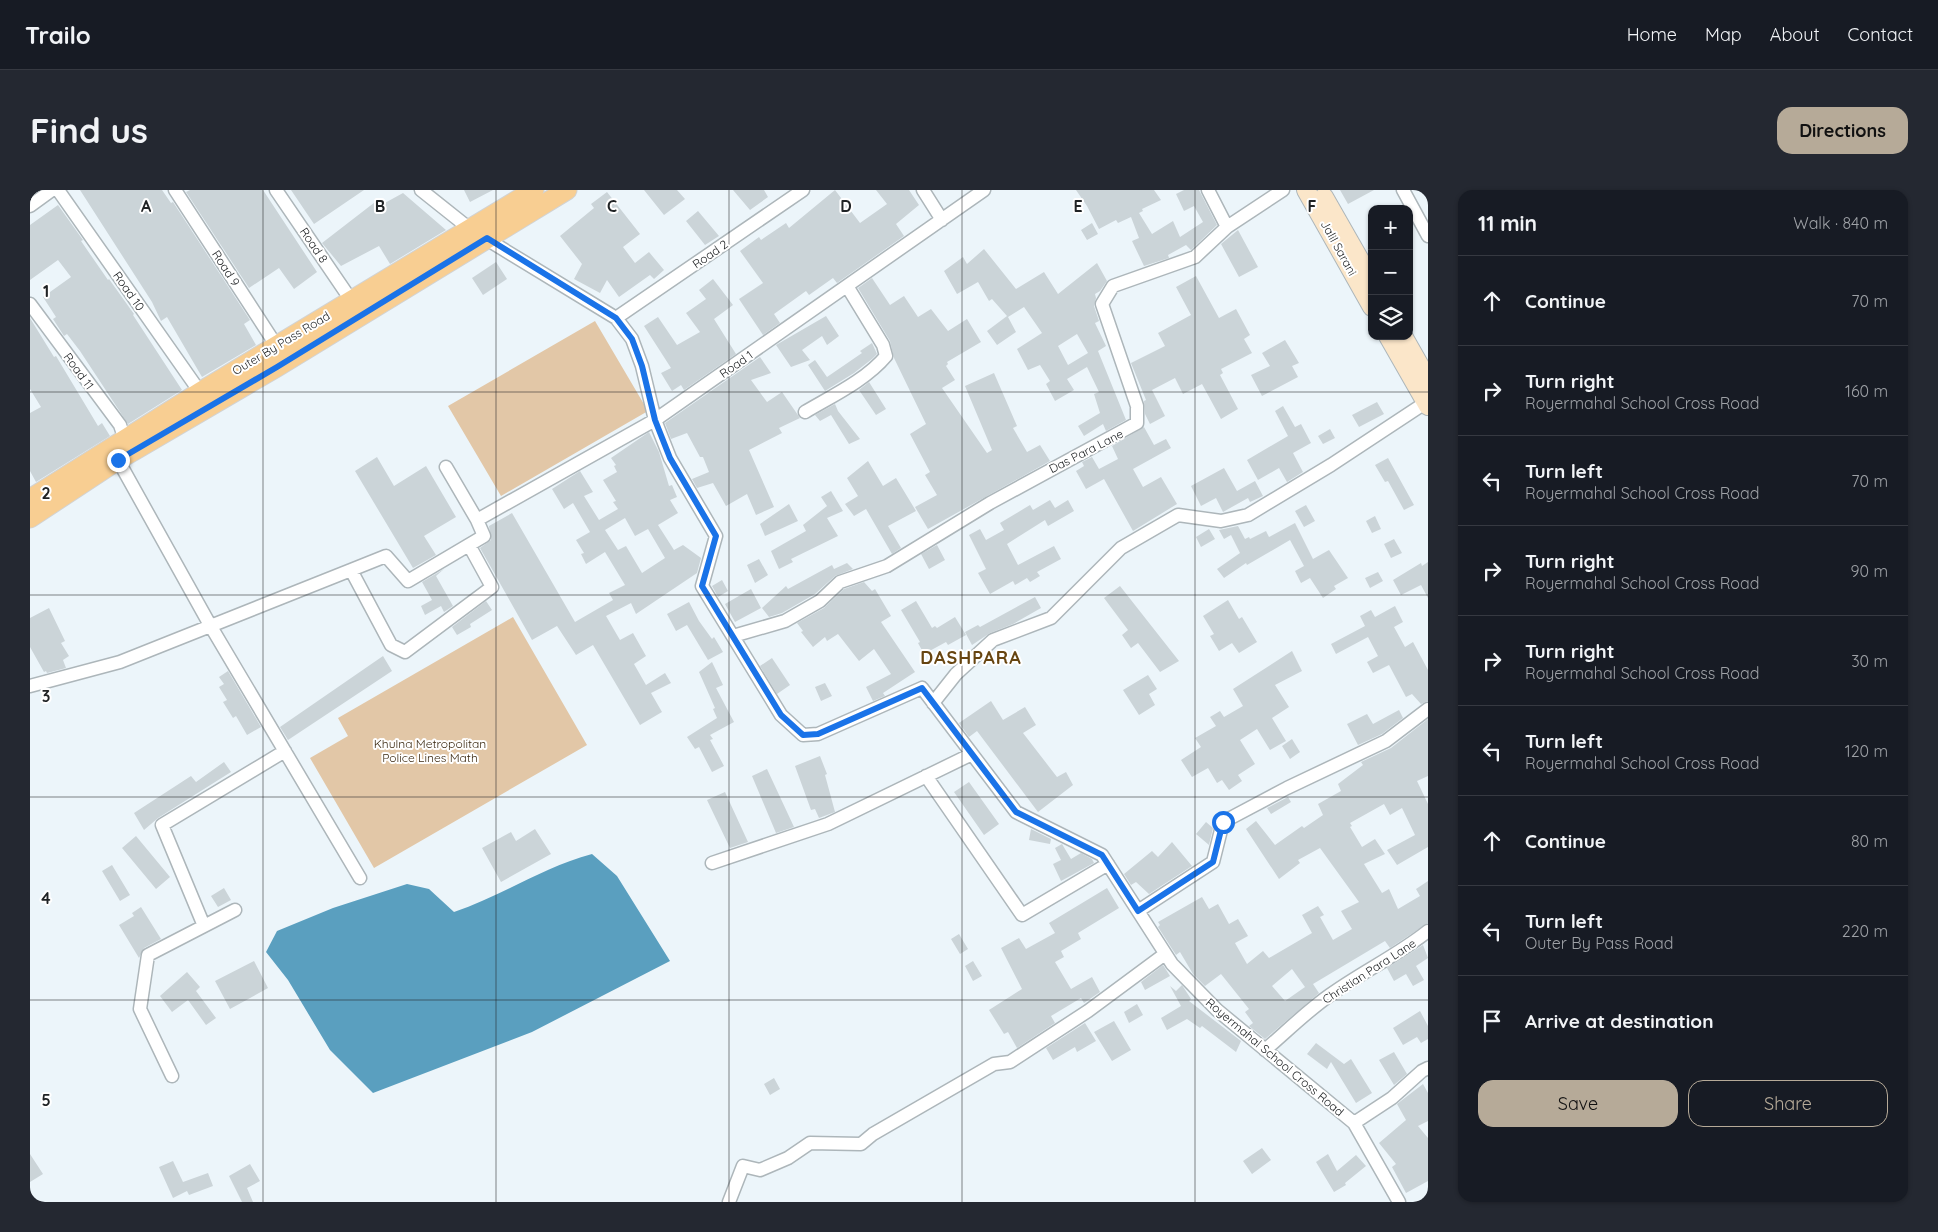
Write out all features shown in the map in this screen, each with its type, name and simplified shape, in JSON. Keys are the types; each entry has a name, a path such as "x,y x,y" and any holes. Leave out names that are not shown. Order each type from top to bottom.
{"main road":[{"name":"Outer By Pass Road","path":"30,518 118,460 277,367 478,234 534,190"},
{"name":"Outer By Pass Road","path":"32,495 125,440 351,300 567,190"},
{"name":"Jalil Sarani","path":"1306,190 1368,300"},
{"name":"Jalil Sarani","path":"1320,190 1368,274"},
{"path":"1390,340 1427,403"},
{"path":"1405,340 1428,380"}],"street":[{"path":"30,206 52,190"},
{"name":"Road 10","path":"58,190 200,392"},
{"name":"Road 9","path":"175,190 276,345"},
{"name":"Road 8","path":"276,190 351,300"},
{"path":"421,190 478,234 616,318"},
{"name":"Road 2","path":"616,318 803,190"},
{"path":"923,190 942,220"},
{"name":"Road 1","path":"477,520 655,420 984,190"},
{"path":"1208,190 1227,226"},
{"name":"Das Para Lane","path":"732,636 785,621 820,601 840,582 887,566 990,503 1137,423 1137,406 1102,304 1113,286 1195,257 1227,226 1284,190"},
{"path":"1403,190 1428,236"},
{"path":"805,412 880,364 886,356 883,346 847,286"},
{"name":"Road 11","path":"30,304 120,425 125,440"},
{"name":"Royermahal School Cross Road","path":"616,318 632,339 655,420 670,458 716,536 702,586 781,715 803,735 818,734 922,688 1016,812 1102,855 1172,964 1217,1010 1354,1123 1399,1202"},
{"path":"933,703 956,674 993,640 1051,618 1121,548 1178,514 1221,520 1248,515 1331,465 1427,403"},
{"path":"118,460 210,625 360,878"},
{"path":"30,686 120,662 386,556 408,582 484,536 477,520 446,467"},
{"path":"351,570 391,645 405,652 492,587 469,545"},
{"path":"1138,911 1213,862 1223,822 1287,788 1386,741 1428,709"},
{"path":"204,926 162,825 285,751"},
{"path":"712,863 828,824 972,754"},
{"path":"926,776 1022,915 1108,864"},
{"path":"172,1076 140,1009 148,955 235,910"},
{"name":"Christian Para Lane","path":"1265,1050 1329,996 1414,943 1428,931"},
{"path":"729,1202 743,1166 760,1170 788,1158 810,1143 861,1144 872,1134 994,1064 1010,1062 1088,1011 1166,954"},
{"path":"1354,1123 1392,1098 1422,1071 1428,1068"}],"green space":[{"path":"595,321 648,411 501,496 448,406"},
{"name":"Khulna Metropolitan Police Lines Math","path":"513,617 587,745 374,868 310,758 348,736 338,718"}],"water":[{"path":"592,854 617,876 670,961 532,1032 373,1093 330,1050 288,980 266,952 277,931 333,908 407,884 429,889 454,912 557,866"}],"building":[{"path":"80,190 162,190 171,203 173,202 250,320 244,324 256,345 202,377 167,317 161,321 152,302"},
{"path":"190,190 263,190 317,272 294,289 279,268 249,288 186,192"},
{"path":"291,190 364,190 314,224"},
{"path":"464,190 493,190 470,202"},
{"path":"644,190 677,190 685,199 664,215"},
{"path":"733,190 764,190 768,197 750,210"},
{"path":"835,190 860,223 887,204 876,190 909,190 919,205 896,224 904,236 837,283 833,278 809,295 806,291 774,314 780,323 763,335 739,299 763,283 740,251 759,237 761,240 786,223 789,228"},
{"path":"1076,190 1154,190 1161,200 1142,209 1143,211 1139,213 1152,234 1173,221 1180,237 1203,222 1194,206 1184,211 1176,194 1184,190 1199,190 1217,225 1191,250 1186,245 1168,255 1169,258 1144,266 1132,241 1139,238 1131,217 1118,223 1116,220 1099,229"},
{"path":"1340,190 1374,190 1348,204"},
{"path":"607,192 640,234 623,247 635,263 649,252 664,270 654,279 650,275 619,297 607,280 600,293 574,279 582,264 560,236 594,208 591,204"},
{"path":"403,193 446,230 390,264 379,246 341,266 322,243 379,199 383,204"},
{"path":"58,205 108,280 134,314 182,390 128,424 80,351 67,334 64,336 53,319 56,317 43,297 71,277 58,260 30,280 30,225"},
{"path":"698,211 719,236 705,245 686,221"},
{"path":"1092,223 1098,234 1087,240 1081,230"},
{"path":"1238,230 1258,267 1239,277 1221,244"},
{"path":"984,249 1016,289 1044,272 1058,294 1097,263 1107,281 1100,291 1095,294 1094,306 1099,321 1095,323 1106,346 1098,351 1126,420 1106,431 1103,424 1084,436 1078,426 1100,413 1094,394 1099,392 1087,367 1067,379 1074,390 1055,401 1046,384 1050,381 1040,365 1028,370 1017,349 1042,333 1024,307 1008,317 1016,332 997,345 987,331 1007,316 992,299 989,301 978,282 957,294 944,271 963,257 967,264","holes":["1077,334 1088,353 1068,365 1058,346"]},
{"path":"496,262 507,279 483,295 472,278"},
{"path":"1196,276 1219,318 1236,309 1250,335 1244,339 1252,353 1221,369 1223,373 1220,375 1238,409 1221,419 1202,384 1183,394 1175,378 1152,390 1165,416 1150,424 1145,414 1144,401 1146,400 1131,363 1165,346 1158,333 1191,315 1176,287"},
{"path":"872,278 890,305 904,296 918,317 931,309 948,331 967,319 981,342 947,362 946,366 955,380 942,388 987,453 992,450 965,386 994,373 1017,426 1013,428 1027,452 1040,445 1050,461 928,529 915,507 937,495 925,475 930,472 910,434 926,424 894,358 890,341 858,288"},
{"path":"713,279 733,305 714,319 736,354 684,390 681,385 672,391 661,373 671,368 644,326 658,317 677,345 700,332 686,313 706,299 699,290"},
{"path":"826,316 839,336 827,345 822,336 802,350 810,360 791,367 776,345"},
{"path":"30,318 54,357 56,356 98,426 102,423 110,436 36,482 30,471 30,413 41,407 30,389"},
{"path":"1285,340 1299,363 1292,366 1298,377 1262,396 1251,375 1270,366 1262,353"},
{"path":"872,343 877,354 854,373 825,391 808,365 815,360 827,377 862,353 860,351"},
{"path":"760,357 771,373 751,380 767,402 782,392 800,418 779,428 782,433 749,450 774,507 756,515 747,494 726,506 713,483 697,488 692,479 709,472 703,457 700,457 687,433 671,439 665,423"},
{"path":"869,382 886,409 876,415 859,390"},
{"path":"1377,402 1384,414 1359,427 1352,415"},
{"path":"835,404 838,411 860,439 849,444 831,415 820,421 815,415"},
{"path":"1283,406 1295,427 1301,424 1311,443 1293,453 1303,472 1287,482 1279,468 1258,480 1247,460 1288,436 1275,411"},
{"path":"1144,427 1154,445 1166,439 1171,448 1133,469 1143,487 1161,477 1177,504 1133,531 1104,479 1086,489 1076,471 1084,466 1082,462 1092,457 1099,469 1118,459 1112,446"},
{"path":"1330,429 1335,438 1323,444 1318,436"},
{"path":"649,432 659,452 669,486 672,485 677,497 670,500 678,513 658,525 674,550 683,545 701,558 697,573 636,614 631,603 606,616 620,640 633,633 646,656 634,664 646,685 665,673 671,683 651,693 662,712 640,725 593,645 576,655 557,626 532,640 480,548 491,540 489,526 512,513 575,622 613,600 609,593 625,585 605,552 586,564 581,554 584,553 576,540 590,532 573,503 564,509 552,489 580,471 593,492 584,496 599,520 618,509 613,502 616,501 603,480 617,472 614,466 616,465 611,458","holes":["625,518 635,536 648,529 665,558 642,573 626,546 618,550 605,530"]},
{"path":"377,457 394,486 426,466 456,517 424,536 436,555 413,568 355,471"},
{"path":"1388,458 1414,505 1404,510 1388,481 1385,482 1375,465"},
{"path":"868,461 883,486 896,478 916,511 888,526 901,548 892,554 866,509 854,516 845,504 858,496 847,478"},
{"path":"1224,468 1237,491 1255,481 1263,496 1250,502 1248,498 1223,512 1216,498 1201,506 1191,486"},
{"path":"831,491 843,511 827,518 838,536 791,559 793,562 779,569 771,551 806,531 803,525 827,506 821,497"},
{"path":"1050,500 1055,508 1068,500 1074,511 1048,526 1045,520 1007,544 1018,565 1054,546 1061,559 1037,572 1040,576 1030,582 1027,578 1015,585 1013,581 990,594 978,573 986,569 969,535 980,529 986,540 1004,530 1000,523 1030,505 1033,510"},
{"path":"789,504 798,521 765,536 760,524"},
{"path":"1306,505 1315,521 1304,527 1295,511"},
{"path":"1375,516 1381,529 1372,533 1366,521"},
{"path":"1295,523 1313,559 1329,550 1348,578 1334,586 1336,589 1323,598 1310,578 1301,583 1295,571 1304,566 1290,540 1247,565 1246,563 1224,578 1217,569 1240,553 1231,535 1224,539 1219,530 1238,526 1245,539 1249,537 1250,539 1266,531 1269,537"},
{"path":"1209,529 1215,539 1201,547 1196,537"},
{"path":"1394,539 1402,553 1391,558 1384,544"},
{"path":"937,545 945,560 929,569 921,554"},
{"path":"759,559 768,575 755,583 747,565"},
{"path":"1428,562 1428,598 1421,585 1401,595 1393,580 1421,563 1422,566"},
{"path":"847,563 853,569 835,576 815,594 782,613 769,617 762,608 786,586 788,589 832,565 834,569"},
{"path":"444,569 436,576 453,606 444,612 441,606 425,615 421,606 432,600 422,582"},
{"path":"1378,572 1383,581 1370,588 1365,578"},
{"path":"722,580 728,591 718,597 712,586"},
{"path":"864,582 872,591 875,589 891,616 881,622 915,672 883,693 885,696 873,701 866,687 891,674 874,649 859,661 838,634 827,641 825,637 813,647 801,632 803,631 797,623 824,608 844,589"},
{"path":"1120,586 1179,661 1160,672 1138,643 1131,648 1122,635 1128,630 1104,598"},
{"path":"751,589 761,608 735,622 725,604"},
{"path":"1035,597 1041,608 1013,624 990,633 972,645 965,632 978,625 980,627"},
{"path":"1228,600 1239,619 1242,617 1257,642 1239,653 1232,643 1219,651 1210,636 1214,634 1203,616"},
{"path":"486,601 492,610 470,624 471,627 457,635 452,627"},
{"path":"916,601 932,628 935,626 937,628 955,617 966,635 948,645 946,642 924,654 918,643 920,642 901,610"},
{"path":"689,602 699,621 712,639 714,637 723,652 708,660 687,625 676,631 667,614"},
{"path":"1395,606 1403,622 1394,627 1405,647 1413,642 1428,670 1428,701 1421,704 1412,694 1406,697 1389,665 1373,673 1367,662 1378,656 1368,637 1336,654 1331,644 1365,626 1360,616 1371,610 1375,617"},
{"path":"49,608 65,641 61,643 69,656 63,660 66,668 47,673 46,671 44,672 30,647 30,618"},
{"path":"1292,651 1302,671 1275,685 1289,707 1272,718 1286,741 1270,750 1257,729 1240,740 1255,764 1238,775 1242,781 1229,790 1222,780 1217,783 1208,768 1192,777 1181,760 1201,747 1195,738 1216,726 1210,717 1220,711 1224,717 1243,706 1233,689"},
{"path":"383,656 392,671 288,740 280,727"},
{"path":"772,658 790,685 777,694 760,666"},
{"path":"712,662 723,685 716,688 734,722 710,735 713,739 710,740 724,766 712,772 699,747 695,749 687,737 717,718 713,709 715,708 699,672"},
{"path":"228,671 261,727 247,735 236,716 233,718 223,702 227,700 219,687 224,684 219,677"},
{"path":"1148,675 1157,689 1149,694 1155,705 1139,715 1123,690"},
{"path":"825,683 832,696 821,701 815,687"},
{"path":"991,701 1003,720 1025,707 1036,725 1023,733 1057,777 1066,772 1073,785 1038,812 977,731 969,737 959,723"},
{"path":"1399,710 1403,718 1382,734 1358,745 1347,724 1367,714 1373,724"},
{"path":"1428,719 1428,776 1417,781 1428,804 1428,847 1397,865 1387,850 1415,835 1402,808 1390,815 1384,804 1350,823 1352,826 1350,827 1362,847 1375,839 1385,854 1364,864 1382,893 1389,889 1398,909 1420,896 1416,889 1428,881 1428,923 1390,948 1385,941 1313,984 1319,993 1265,1039 1249,1026 1253,1023 1245,1012 1249,1009 1221,974 1205,986 1193,974 1180,952 1176,955 1158,927 1160,925 1158,922 1202,897 1209,909 1218,904 1229,924 1238,919 1248,936 1235,943 1247,964 1263,951 1269,958 1312,933 1302,915 1318,906 1324,915 1320,917 1333,940 1352,929 1341,911 1359,902 1320,848 1298,860 1300,863 1279,879 1246,829 1256,821 1275,845 1302,826 1304,828 1323,815 1318,804 1341,791 1338,784 1363,765 1361,762 1391,748","holes":["1292,969 1305,987 1285,1001 1272,986"]},
{"path":"1292,739 1300,752 1290,759 1282,746"},
{"path":"820,756 827,774 825,775 835,812 819,818 815,809 811,810 795,766"},
{"path":"224,762 231,772 158,818 144,830 134,813 191,776 196,782"},
{"path":"767,769 794,827 776,833 752,776"},
{"path":"969,782 999,824 984,835 954,792"},
{"path":"725,792 748,842 730,848 707,800"},
{"path":"1288,797 1291,802 1271,814 1267,808"},
{"path":"1206,822 1213,828 1209,845 1196,834"},
{"path":"535,829 551,854 501,882 482,848 511,832 516,841"},
{"path":"1031,829 1051,839 1050,844 1029,840"},
{"path":"136,836 170,877 156,889 122,848"},
{"path":"1172,842 1192,866 1149,894 1136,882 1131,885 1124,874 1152,851 1158,857"},
{"path":"1062,844 1071,859 1081,853 1092,859 1094,863 1061,881 1053,864 1061,860 1055,848"},
{"path":"112,865 130,895 120,901 102,871"},
{"path":"224,888 231,900 218,907 211,896"},
{"path":"1107,888 1119,908 1078,933 1081,939 1061,951 1064,957 1055,962 1071,989 1092,977 1100,992 1084,1003 1081,998 1051,1016 1055,1023 1017,1048 1008,1032 1004,1034 989,1010 1022,989 1001,948 1019,938 1026,949 1055,933 1049,923"},
{"path":"141,907 161,939 144,948 139,958 119,925 134,916 132,913"},
{"path":"959,934 968,949 960,954 951,939"},
{"path":"1423,945 1428,958 1416,966 1424,980 1413,986 1406,974 1394,981 1387,968"},
{"path":"254,961 268,988 230,1009 215,981"},
{"path":"973,961 982,976 973,981 965,966"},
{"path":"1163,965 1170,976 1145,990 1141,982"},
{"path":"187,972 200,987 196,991 216,1018 206,1025 188,1000 172,1012 160,996"},
{"path":"1182,985 1191,999 1189,1001 1241,1041 1236,1052 1202,1026 1200,1028 1187,1019 1167,1030 1161,1018 1181,1006 1170,986 1176,991"},
{"path":"1137,1004 1143,1015 1129,1023 1124,1012"},
{"path":"1420,1011 1428,1026 1428,1039 1421,1043 1417,1037 1403,1045 1393,1028"},
{"path":"1114,1021 1131,1050 1112,1061 1094,1032"},
{"path":"1085,1023 1096,1041 1077,1052 1075,1047 1053,1060 1046,1048"},
{"path":"1316,1043 1344,1064 1351,1059 1372,1093 1356,1103 1331,1062 1327,1069 1307,1054"},
{"path":"1394,1052 1407,1074 1394,1085 1379,1060"},
{"path":"774,1078 780,1089 770,1095 764,1084"},
{"path":"1423,1084 1428,1093 1428,1121 1418,1126 1428,1138 1428,1181 1406,1193 1392,1167 1396,1164 1379,1143 1406,1120 1397,1104"},
{"path":"1262,1148 1271,1160 1252,1174 1243,1161"},
{"path":"30,1154 43,1174 30,1182"},
{"path":"1328,1154 1337,1171 1356,1155 1366,1166 1345,1183 1346,1185 1334,1192 1316,1162"},
{"path":"173,1161 183,1182 208,1173 213,1186 189,1195 187,1191 173,1198 159,1167"},
{"path":"250,1164 260,1181 247,1188 253,1202 242,1202 229,1176"}],"district":[{"name":"DASHPARA","path":"971,657"}],"route":[{"path":"118,460 277,367 487,238 616,318 632,339 642,366 655,420 670,458 716,536 702,586 781,715 803,735 818,734 922,688 1016,812 1102,855 1138,911 1213,862 1223,822"}]}
